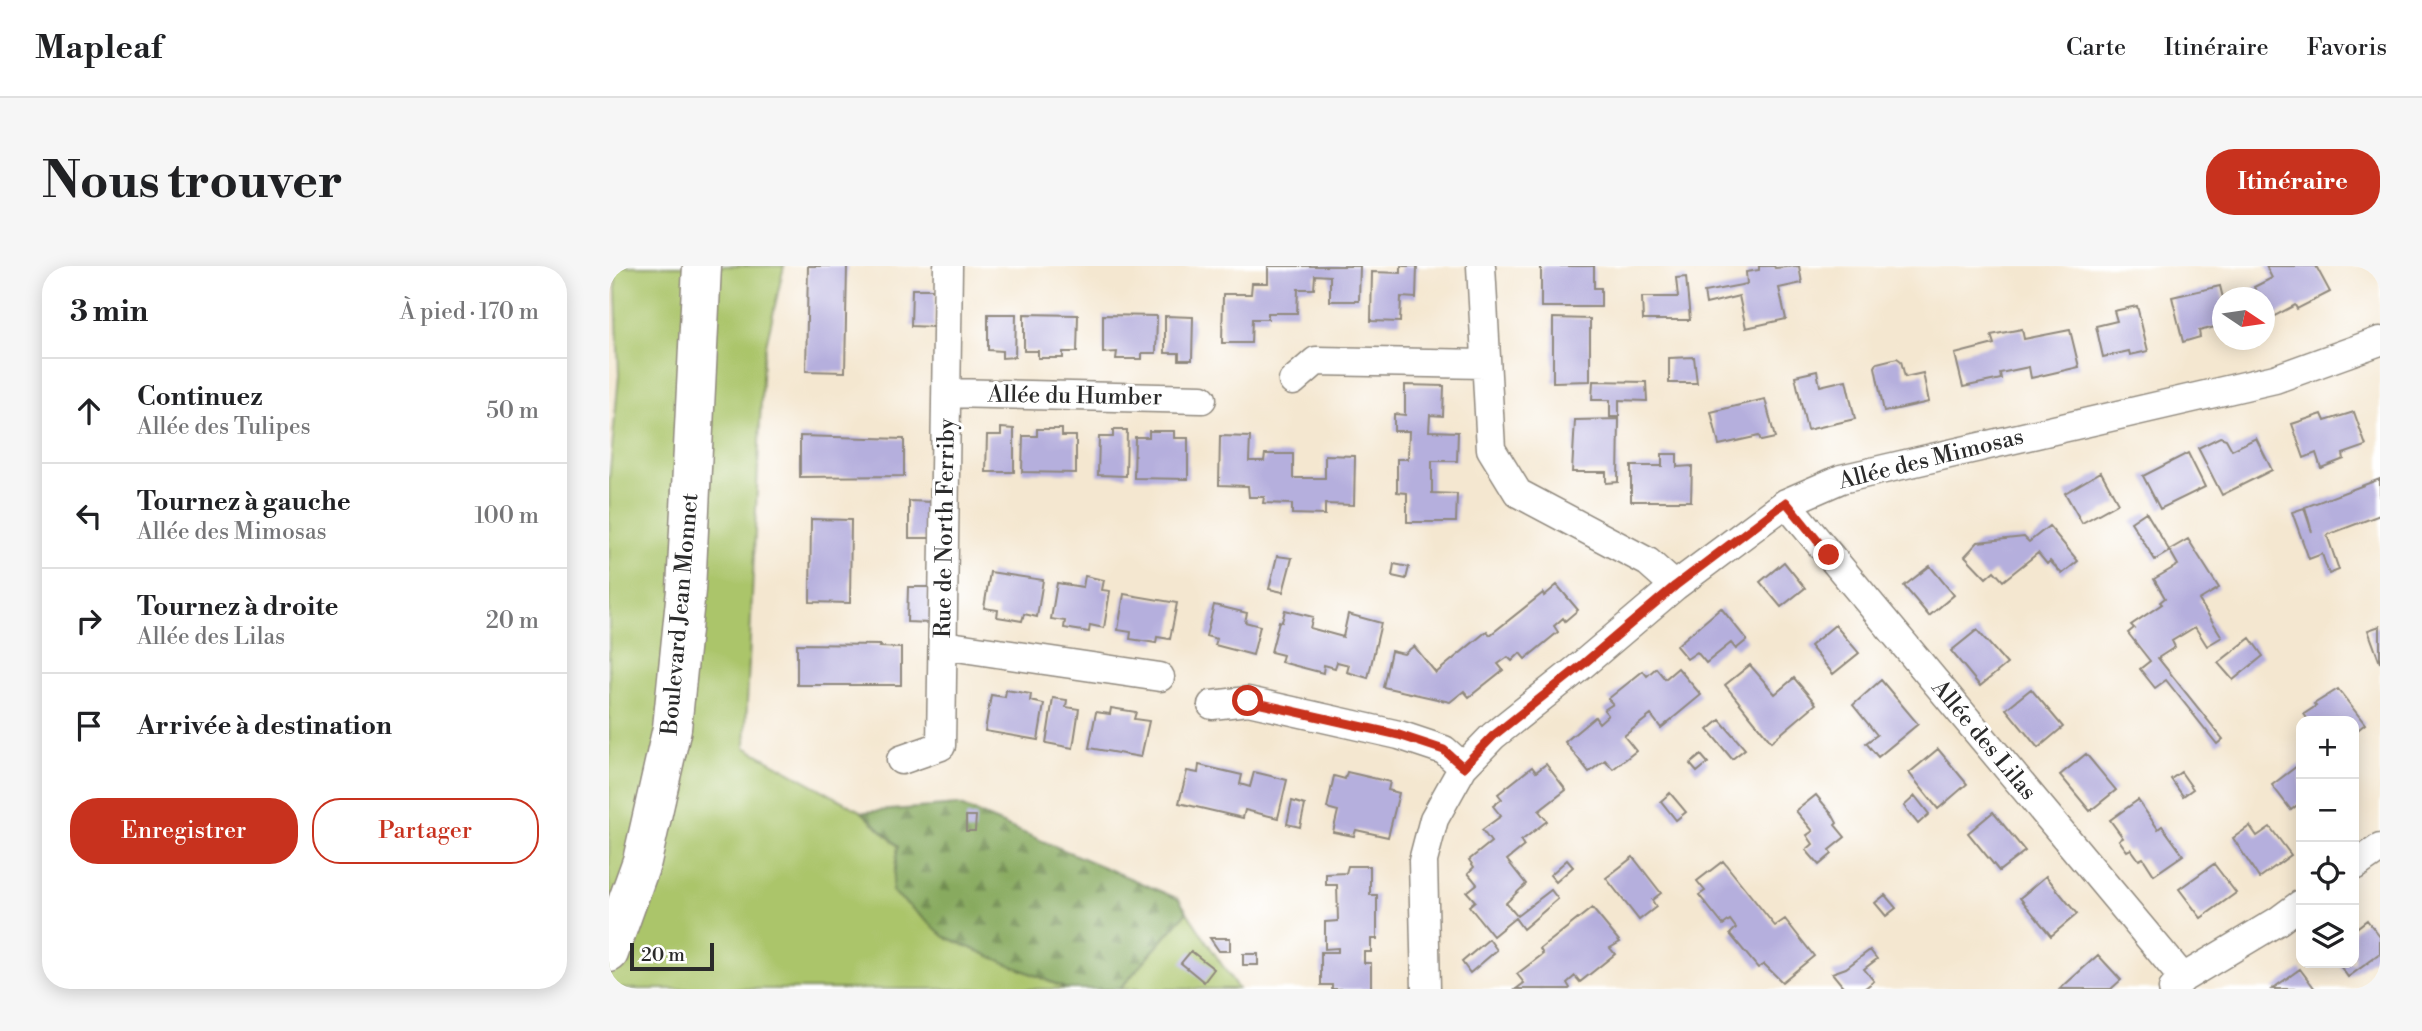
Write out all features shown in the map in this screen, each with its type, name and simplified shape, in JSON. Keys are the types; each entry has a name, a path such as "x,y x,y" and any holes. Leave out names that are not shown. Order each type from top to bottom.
{"street":[{"name":"Boulevard Jean Monnet","path":"609,953 642,861 672,728 686,590 702,266"},
{"name":"Rue de North Ferriby","path":"901,761 941,746 948,266"},
{"path":"1481,266 1491,449 1518,493 1648,562 1675,586"},
{"name":"Allée des Mimosas","path":"1426,989 1423,861 1434,819 1463,767 1493,736 1675,586 1786,502 1841,479 2275,379 2380,341"},
{"path":"1293,381 1316,361 1485,364"},
{"name":"Allée du Humber","path":"947,393 1202,399"},
{"name":"Allée des Lilas","path":"1786,502 2178,984"},
{"path":"943,645 1160,677"},
{"path":"1212,705 1248,701 1399,735 1444,750 1463,767"},
{"path":"2359,863 2380,848"},
{"path":"2178,984 2300,905"}],"green space":[{"path":"615,266 784,266 763,358 745,747 862,812 898,846 893,891 945,937 1067,989 609,989 609,480 619,375"},
{"path":"958,805 1179,899 1187,912 1120,989 1067,989 945,937 892,891 898,846 862,812"},
{"path":"1187,912 1238,989 1120,989"}],"building":[{"path":"808,266 847,266 845,372 806,371"},
{"path":"1268,266 1360,266 1359,301 1330,301 1330,276 1315,275 1314,289 1298,289 1297,313 1268,313 1268,319 1252,319 1251,343 1222,343 1223,294 1251,294 1252,283 1268,283"},
{"path":"1401,266 1417,266 1416,298 1401,297 1400,322 1371,321 1372,272 1401,273"},
{"path":"1541,266 1594,266 1594,288 1601,288 1601,307 1541,307"},
{"path":"1759,266 1799,266 1802,283 1779,288 1786,319 1746,328 1739,296 1706,304 1704,292 1747,284 1746,272 1759,270"},
{"path":"2266,266 2316,266 2330,292 2297,309 2295,305 2275,316 2275,287 2254,287 2272,278"},
{"path":"1686,277 1690,320 1643,320 1642,297 1678,297 1676,278"},
{"path":"2212,288 2212,328 2199,331 2200,337 2183,342 2172,297"},
{"path":"912,289 935,289 934,327 911,326"},
{"path":"2137,306 2148,351 2130,355 2129,351 2103,357 2096,326 2117,321 2114,311"},
{"path":"988,314 1016,314 1015,357 1002,358 1002,351 988,350"},
{"path":"1024,314 1078,315 1077,352 1063,352 1063,358 1038,358 1038,351 1024,351"},
{"path":"1103,315 1157,316 1156,353 1142,353 1142,359 1116,359 1117,352 1103,353"},
{"path":"1165,316 1193,317 1192,360 1179,360 1179,353 1165,353"},
{"path":"1553,318 1590,319 1590,381 1553,382"},
{"path":"2022,329 2024,339 2070,330 2079,367 2031,378 2029,367 2000,373 2001,379 1963,387 1955,354 1994,344 1991,335"},
{"path":"1694,357 1697,383 1669,383 1669,358"},
{"path":"1897,358 1901,361 1905,377 1923,373 1929,402 1884,412 1875,367 1877,363"},
{"path":"1817,371 1820,386 1846,380 1855,419 1807,430 1795,376"},
{"path":"1593,381 1646,382 1647,401 1619,400 1619,417 1610,417 1610,400 1592,400"},
{"path":"1405,385 1444,386 1443,416 1430,415 1429,431 1458,432 1457,461 1432,461 1432,493 1457,494 1456,522 1407,522 1407,493 1397,492 1397,459 1408,459 1409,431 1394,431 1394,414 1405,415"},
{"path":"1765,399 1775,438 1761,441 1759,436 1719,445 1711,412"},
{"path":"2354,412 2366,446 2343,454 2344,459 2321,468 2316,453 2304,458 2292,424 2322,414 2325,421"},
{"path":"1619,419 1618,482 1606,483 1606,472 1572,472 1575,420"},
{"path":"1001,428 1014,429 1014,472 986,472 987,435 1001,435"},
{"path":"1037,429 1062,429 1062,436 1076,436 1076,473 1022,472 1023,436 1037,436"},
{"path":"1113,430 1127,430 1126,476 1098,475 1099,437 1113,437"},
{"path":"1149,431 1174,431 1174,438 1188,438 1188,479 1134,478 1135,437 1149,437"},
{"path":"800,436 904,439 904,476 800,477"},
{"path":"1220,436 1250,437 1249,461 1264,461 1265,454 1293,454 1293,478 1325,478 1325,455 1355,456 1354,505 1325,504 1325,515 1292,514 1292,504 1263,503 1264,497 1249,497 1248,486 1219,485"},
{"path":"2220,437 2226,439 2232,450 2256,438 2272,470 2222,495 2198,448"},
{"path":"2188,453 2205,487 2160,509 2143,476"},
{"path":"1662,454 1677,454 1677,467 1692,466 1691,501 1631,501 1631,466 1662,466"},
{"path":"2101,472 2118,503 2082,523 2065,493"},
{"path":"2380,479 2380,515 2327,535 2339,570 2329,574 2322,554 2309,559 2292,512 2304,508 2312,532 2305,507"},
{"path":"909,501 932,502 931,538 909,538"},
{"path":"2146,512 2169,550 2188,539 2219,588 2199,600 2222,637 2207,646 2195,627 2172,641 2175,647 2158,658 2223,739 2217,744 2166,680 2155,688 2140,669 2150,661 2128,633 2134,628 2131,625 2162,604 2160,602 2165,598 2154,579 2178,565 2170,551 2155,560 2131,522"},
{"path":"811,519 851,520 850,603 810,602"},
{"path":"2049,526 2078,561 2062,574 2050,561 2047,564 2038,553 2003,581 1994,571 1986,578 1965,556 1978,542 2024,537 2029,542"},
{"path":"1277,556 1292,558 1283,592 1269,589"},
{"path":"1784,562 1805,588 1781,607 1760,582"},
{"path":"1394,564 1409,567 1406,579 1392,576"},
{"path":"1930,566 1954,595 1929,616 1904,586"},
{"path":"990,572 1043,580 1037,617 1024,614 1022,621 997,617 998,610 984,608"},
{"path":"1085,576 1104,580 1102,590 1110,591 1104,628 1090,625 1089,632 1064,628 1065,621 1051,619 1057,583 1083,587"},
{"path":"1557,585 1578,610 1554,626 1558,632 1525,659 1520,653 1512,661 1508,657 1498,664 1503,670 1469,697 1464,691 1450,702 1383,687 1391,651 1404,654 1414,646 1436,673 1487,631 1490,635"},
{"path":"908,587 930,587 930,623 907,622"},
{"path":"1124,594 1177,603 1170,639 1157,637 1156,643 1130,639 1131,632 1118,630"},
{"path":"1214,605 1247,613 1245,622 1260,626 1253,655 1215,645 1217,639 1206,636"},
{"path":"1721,608 1747,640 1736,649 1731,643 1706,663 1697,652 1687,659 1676,646"},
{"path":"1285,610 1313,617 1310,628 1343,637 1348,614 1381,623 1368,678 1347,672 1349,665 1337,662 1335,668 1324,665 1323,673 1281,662 1283,655 1271,652 1279,621 1282,622"},
{"path":"1835,625 1859,653 1833,674 1810,646"},
{"path":"2380,626 2380,663 2368,630"},
{"path":"1977,630 2007,664 1980,686 1951,651"},
{"path":"2250,638 2263,656 2233,680 2218,663"},
{"path":"797,644 881,645 880,647 901,648 901,685 797,685"},
{"path":"1750,665 1775,694 1794,678 1816,704 1771,742 1725,685"},
{"path":"1656,668 1665,679 1678,668 1701,695 1661,728 1651,715 1624,736 1636,751 1613,769 1605,760 1589,772 1565,742 1595,717 1599,723 1608,715 1604,710 1613,704 1608,699 1643,671 1647,676"},
{"path":"1881,680 1918,724 1878,757 1866,743 1877,735 1853,705"},
{"path":"2031,689 2063,727 2038,748 2006,709"},
{"path":"2338,689 2359,716 2305,716 2304,714 2316,706 2314,704"},
{"path":"1006,690 1031,694 1030,701 1044,704 1038,740 985,731 991,695 1005,697"},
{"path":"1053,698 1067,700 1066,707 1079,709 1073,748 1046,743"},
{"path":"1111,708 1136,712 1134,719 1149,721 1141,757 1089,748 1096,712 1110,714"},
{"path":"2359,716 2365,724 2359,729"},
{"path":"1720,720 1745,749 1732,759 1708,730"},
{"path":"1938,749 1967,784 1938,809 1909,773"},
{"path":"2086,754 2116,790 2090,811 2060,775"},
{"path":"1701,755 1708,763 1697,772 1690,764"},
{"path":"1546,764 1566,790 1539,811 1547,821 1521,841 1524,846 1507,860 1526,884 1506,903 1517,916 1551,890 1558,899 1523,929 1515,918 1493,936 1469,906 1475,901 1467,892 1477,884 1468,873 1474,867 1469,860 1491,842 1482,830 1501,816 1493,806 1502,799 1498,794 1532,767 1536,772"},
{"path":"1199,765 1242,775 1240,784 1250,787 1254,772 1287,780 1278,818 1245,810 1243,818 1179,803 1187,771 1198,773"},
{"path":"2296,767 2296,806 2291,810 2272,785"},
{"path":"1347,772 1390,782 1388,790 1399,793 1388,837 1356,830 1354,836 1333,832 1338,811 1327,808 1334,776 1345,779"},
{"path":"2181,772 2193,789 2183,796 2171,779"},
{"path":"1670,793 1686,812 1676,820 1661,801"},
{"path":"1816,795 1832,814 1837,823 1835,825 1845,837 1829,850 1832,854 1819,865 1806,850 1813,844 1807,835 1813,831 1796,811"},
{"path":"1915,796 1929,814 1918,824 1904,806"},
{"path":"2138,800 2158,829 2162,826 2183,855 2154,875 2143,858 2139,860 2131,849 2127,851 2119,840 2123,838 2110,820"},
{"path":"1292,801 1305,805 1300,827 1287,824"},
{"path":"1993,812 2025,851 1999,871 1968,833"},
{"path":"966,816 976,816 975,831 966,831"},
{"path":"2250,826 2257,836 2270,827 2291,855 2259,878 2233,838"},
{"path":"1633,857 1661,893 1652,900 1656,907 1639,920 1606,878"},
{"path":"1567,860 1573,867 1556,882 1550,875"},
{"path":"1723,861 1775,926 1785,919 1814,956 1782,982 1764,964 1758,968 1730,934 1736,928 1730,920 1723,925 1699,895 1705,891 1697,881"},
{"path":"2214,864 2236,893 2201,918 2179,889"},
{"path":"1348,866 1370,866 1370,895 1377,895 1377,939 1371,939 1371,952 1364,952 1364,963 1371,963 1371,989 1332,989 1332,985 1321,985 1321,952 1338,952 1338,948 1325,949 1325,922 1338,921 1337,885 1326,885 1326,874 1346,873"},
{"path":"2046,876 2077,914 2051,936 2020,898"},
{"path":"1885,895 1896,908 1886,916 1875,903"},
{"path":"1592,908 1620,942 1610,948 1615,954 1580,982 1575,976 1567,983 1569,989 1516,989 1524,983 1517,974 1543,954 1540,949"},
{"path":"2367,920 2380,937 2380,954 2348,977 2342,968 2359,968 2359,926"},
{"path":"1210,938 1230,938 1230,951 1219,951"},
{"path":"1489,939 1497,950 1470,973 1462,962"},
{"path":"1870,950 1877,959 1864,969 1874,981 1864,989 1845,989 1832,973 1846,968"},
{"path":"1191,951 1214,969 1204,982 1181,963"},
{"path":"1243,954 1258,954 1258,965 1243,965"},
{"path":"2098,955 2121,980 2111,989 2060,989"},
{"path":"2300,969 2315,989 2272,989"}],"route":[{"path":"1248,701 1399,735 1444,750 1463,767 1493,736 1675,586 1786,502 1829,555"}]}
